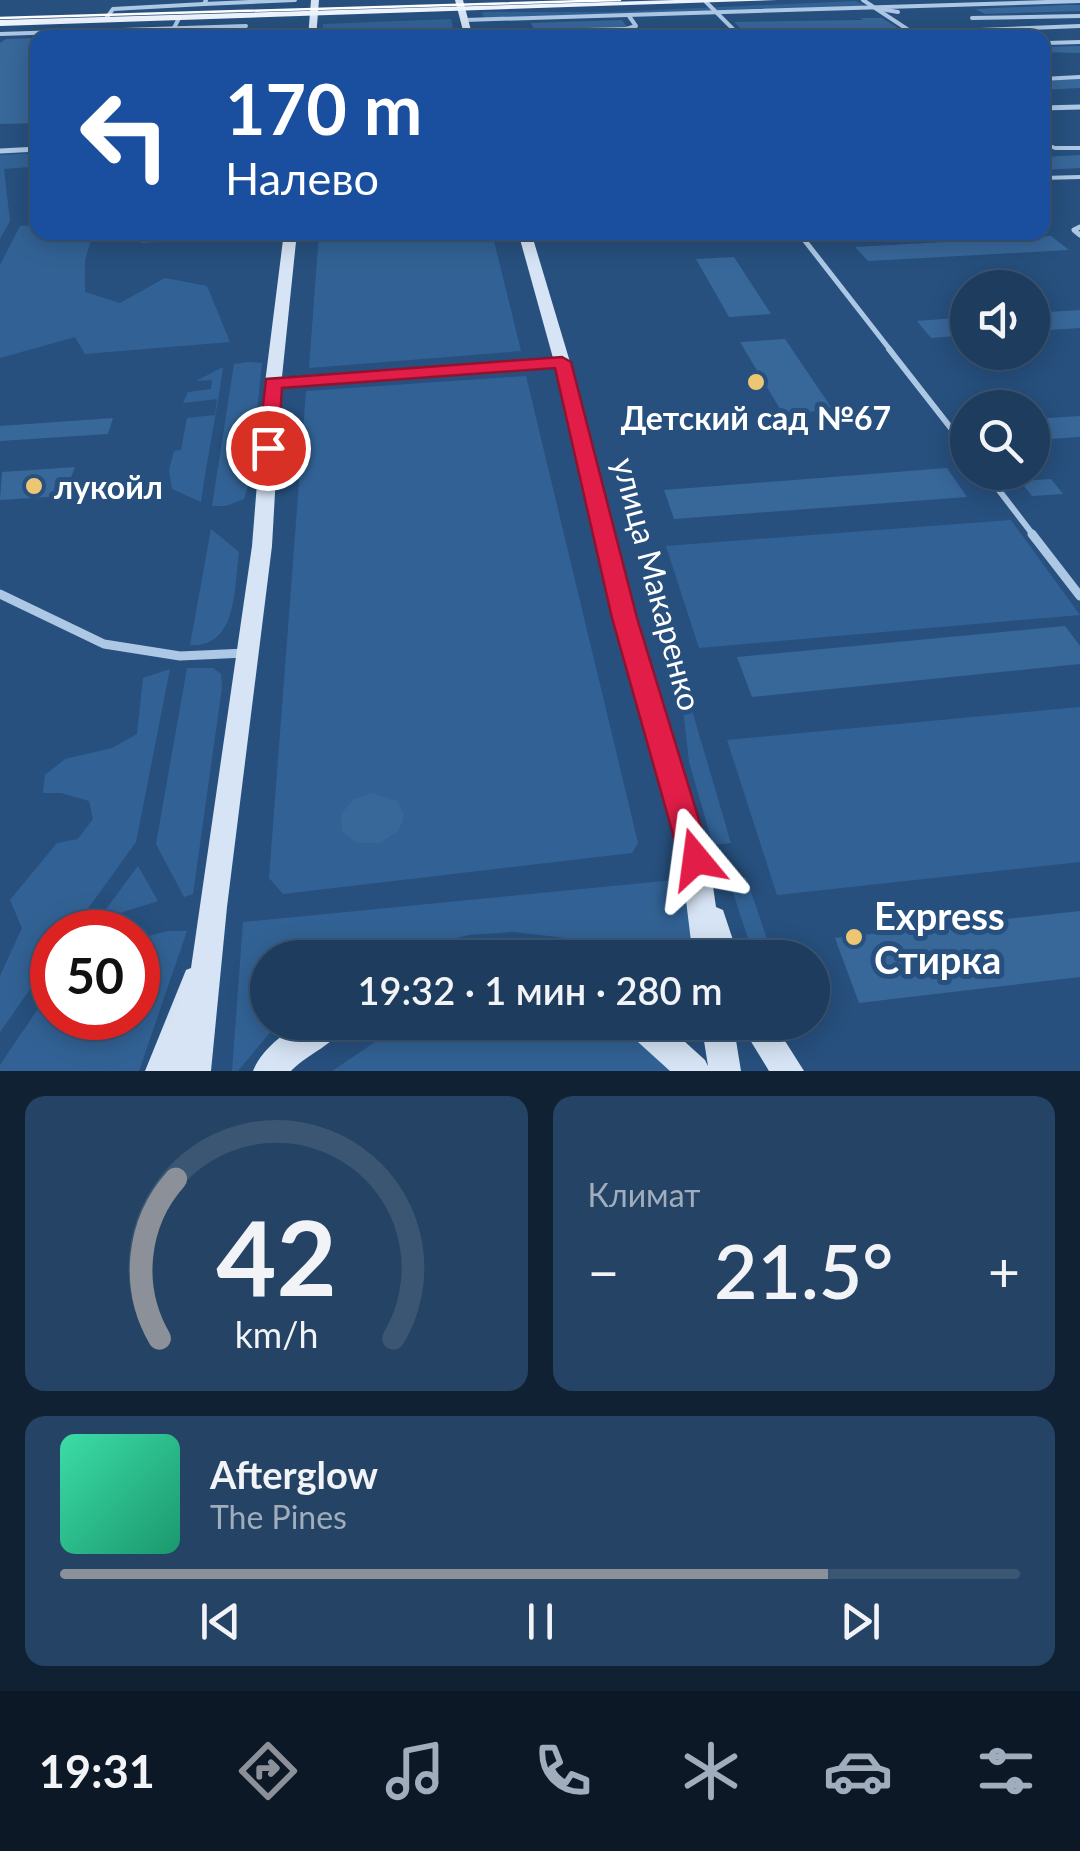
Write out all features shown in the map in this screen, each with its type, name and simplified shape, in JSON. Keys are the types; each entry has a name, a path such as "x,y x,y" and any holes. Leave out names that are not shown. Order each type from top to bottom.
{"main road":[{"path":"313,30 315,0"},
{"path":"0,23 772,0"},
{"path":"195,1071 208,944 262,546 272,383 290,240"},
{"name":"улица Макаренко","path":"526,240 562,362 624,618 696,859 706,940"},
{"path":"272,383 562,362"},
{"path":"696,859 719,940"},
{"path":"161,1071 176,1041 208,944"},
{"path":"270,1071 303,1040"},
{"path":"659,1040 694,1071"},
{"path":"719,1040 725,1071"},
{"path":"766,1040 788,1071"}],"street":[{"path":"461,10 628,16 1080,2"},
{"path":"1050,108 1080,106"},
{"path":"0,151 30,149"}],"lane":[{"path":"105,20 119,0"},
{"path":"172,30 185,0"},
{"path":"134,30 178,18 205,2 295,0"},
{"path":"863,0 905,30"},
{"path":"706,2 734,30"},
{"path":"875,8 898,12"},
{"path":"113,9 246,26"},
{"path":"600,30 636,26 628,16"},
{"path":"972,18 1080,16"},
{"path":"995,30 1080,26"},
{"path":"0,34 30,33"},
{"path":"1050,43 1080,42"},
{"path":"1050,79 1080,78"},
{"path":"1050,146 1080,148"},
{"path":"1050,178 1080,177"},
{"path":"1080,227 1074,230 1080,235"},
{"path":"804,240 950,427"},
{"path":"999,490 1080,596"},
{"path":"0,594 104,644 180,656 246,652"}],"shaded area":[{"path":"856,1 866,6 484,18 482,12 610,12"},
{"path":"451,19 453,30 323,30 323,24"},
{"path":"30,153 30,167 4,169 10,221 0,239 0,155"},
{"path":"30,225 30,240 91,240 85,260 85,292 120,303 165,278 207,286 230,342 85,354 75,337 0,358 0,265 20,226"},
{"path":"318,240 494,240 521,351 309,368"},
{"path":"262,363 249,483 244,499 212,506 234,364"},
{"path":"223,367 201,502 172,489 169,470 174,451 181,450 187,418 215,415 217,399 183,403 188,392 211,389 212,380 196,381"},
{"path":"526,376 638,843 632,853 283,894 269,878 306,391"},
{"path":"1011,520 1080,615 699,648 666,546"},
{"path":"211,529 239,552 234,598 231,613 217,637 190,645"},
{"path":"187,668 213,668 221,674 222,687 193,894 184,897 156,844"},
{"path":"170,669 136,842 87,910 30,910 30,989 0,1032 0,976 22,928 10,900 57,843 78,839 93,819 89,801 61,793 43,793 45,775 65,759 112,748 137,734 143,678"},
{"path":"681,690 686,690 731,843 713,845 689,762"},
{"path":"1080,707 1080,862 777,895 727,740"},
{"path":"138,866 158,901 130,910 105,910"},
{"path":"728,877 746,877 767,940 748,940"},
{"path":"684,879 693,940 583,940 513,932 451,940 250,940 250,1040 264,1040 238,1071 232,1071 243,922"},
{"path":"187,931 160,1010 160,933"},
{"path":"30,1021 30,1040 150,1040 139,1071 0,1071 0,1065"},
{"path":"378,1040 638,1040 674,1071 332,1071"}],"building":[{"path":"1080,5 1080,11 985,14 975,9"},
{"path":"860,18 882,18 898,28 742,30 734,22 863,20"},
{"path":"622,20 627,27 534,30 531,23"},
{"path":"30,38 30,123 0,124 0,43 6,39"},
{"path":"1080,46 1080,53 1050,52 1050,47"},
{"path":"1080,79 1080,88 1050,90 1050,81"},
{"path":"1080,155 1080,168 1050,170 1050,157"},
{"path":"1050,236 1069,250 868,261 855,247 1050,240"},
{"path":"142,240 197,240 141,243"},
{"path":"734,257 771,314 729,317 696,259"},
{"path":"1080,310 1080,328 1050,330 1050,312"},
{"path":"950,318 950,336 931,338 917,321"},
{"path":"785,339 833,410 783,414 740,342"},
{"path":"1080,416 1080,437 1050,439 1050,418"},
{"path":"113,418 108,434 0,441 0,426"},
{"name":"лукойл","path":"75,467 64,496 0,500 2,472"},
{"path":"947,468 950,490 962,490 967,497 674,519 664,490"},
{"path":"1050,479 1063,494 1032,496 1027,490 1050,490"},
{"path":"1065,626 1080,646 1080,664 752,697 737,657"},
{"path":"372,793 398,801 404,815 402,823 398,831 380,843 357,843 342,832 341,814 354,799"},
{"path":"1080,911 1080,977 859,1003 835,938"}],"tram line":[{"path":"0,18 620,0"}],"place":[{"name":"Детский сад №67","path":"756,382"},
{"name":"лукойл","path":"34,486"},
{"name":"Express Стирка","path":"854,937"}],"route":[{"path":"268,448 272,383 562,362 624,618 696,859"}]}
